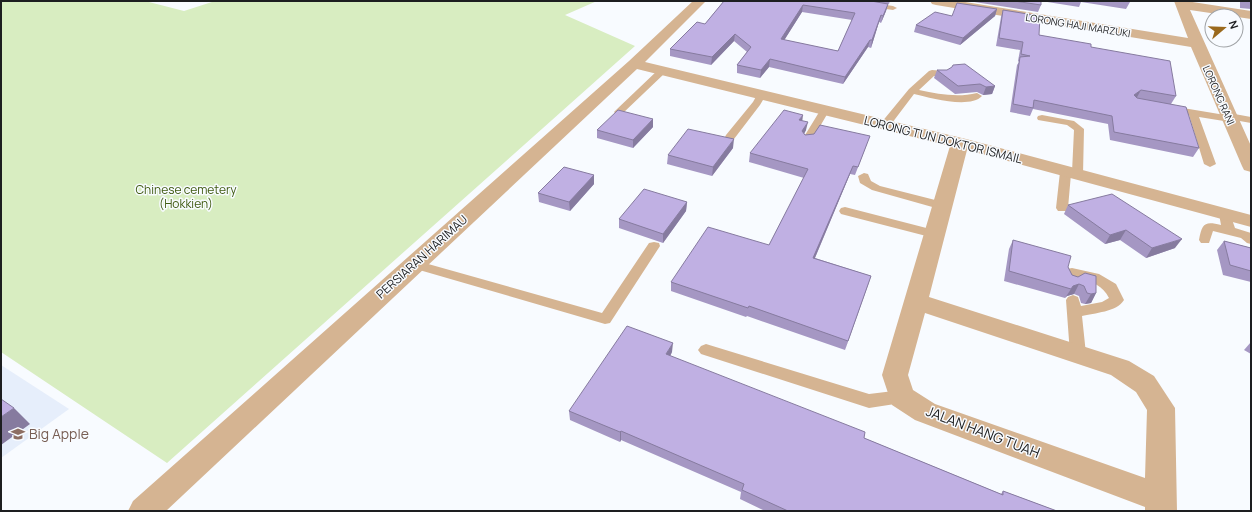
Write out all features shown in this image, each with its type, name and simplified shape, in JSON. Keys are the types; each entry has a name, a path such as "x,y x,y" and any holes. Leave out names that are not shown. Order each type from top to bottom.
{"street":[{"name":"PERSIARAN HARIMAU","path":"144,511 634,64 700,1"},
{"name":"LORONG HAJI MARZUKI","path":"936,1 1197,44"},
{"name":"LORONG RANI","path":"1180,3 1230,118 1246,145 1251,166"},
{"path":"1180,3 1251,15"},
{"name":"LORONG TUN DOKTOR ISMAIL","path":"634,64 885,125 1071,173 1227,222 1251,221"},
{"path":"902,397 895,375 960,144"},
{"name":"JALAN HANG TUAH","path":"902,397 925,412 1160,505 1161,408 1145,384 1120,368 916,301"}],"lane":[{"path":"845,1 893,8"},
{"path":"619,112 662,71"},
{"path":"885,125 912,92 932,73 944,74"},
{"path":"912,92 961,99 973,98 976,96"},
{"path":"730,137 757,103 761,95"},
{"path":"1164,108 1251,120"},
{"path":"807,140 824,110"},
{"path":"1193,113 1210,164"},
{"path":"1042,118 1070,124 1079,130 1071,173 1062,208"},
{"path":"864,176 866,183 876,188 943,206"},
{"path":"845,211 934,234"},
{"path":"1205,240 1207,230 1210,226 1227,222 1251,240"},
{"path":"414,264 605,319 654,246"},
{"path":"1072,280 1072,272 1094,277 1111,287 1117,300 1105,306 1074,306 1078,354"},
{"path":"706,350 868,401 902,397"}],"shaded area":[{"name":"Big Apple","path":"1,365 69,409 1,458"}],"green space":[{"name":"Chinese cemetery (Hokkien)","path":"1,1 145,1 184,11 215,1 597,1 565,15 635,46 167,463 1,352"}],"building":[{"path":"724,1 871,1 888,4 883,16 881,15 872,40 870,40 845,77 770,59 761,70 737,65 751,47 735,34 712,57 670,49 697,22 705,24","holes":["803,5 855,13 838,51 781,39"]},
{"path":"1014,1 1041,1 1041,5"},
{"path":"957,3 997,9 963,38 916,25 935,12 952,16"},
{"path":"1003,10 1040,16 1039,35 1091,44 1091,47 1170,61 1176,96 1141,90 1134,95 1137,98 1186,107 1199,148 1114,132 1112,116 1034,100 1033,108 1013,104 1020,57 1030,56 1021,54 1023,42 999,38"},
{"path":"965,64 995,86 986,87 980,84 958,86 937,70 947,70 953,65"},
{"path":"618,110 653,119 633,140 597,130"},
{"path":"784,110 803,115 799,120 808,122 802,131 805,135 814,134 820,125 870,136 858,167 853,166 813,258 871,276 848,341 749,306 748,308 671,282 708,227 769,245 808,169 750,153"},
{"path":"688,129 734,139 713,167 668,155"},
{"path":"564,167 594,175 569,202 538,193"},
{"path":"644,189 687,202 663,234 619,219"},
{"path":"1112,194 1182,239 1152,248 1126,230 1110,235 1068,205"},
{"path":"1013,240 1071,256 1068,267 1072,275 1078,277 1085,273 1096,276 1096,293 1087,293 1084,286 1079,284 1073,286 1071,289 1009,271"},
{"path":"1224,241 1251,248 1251,271 1230,265"},
{"path":"627,326 673,343 666,354 865,432 864,438 1003,495 1003,491 1057,511 788,511 742,490 744,484 621,431 620,432 569,411"},
{"path":"1,399 14,408 1,417"}],"place":[{"name":"Big Apple","path":"18,434"}]}
